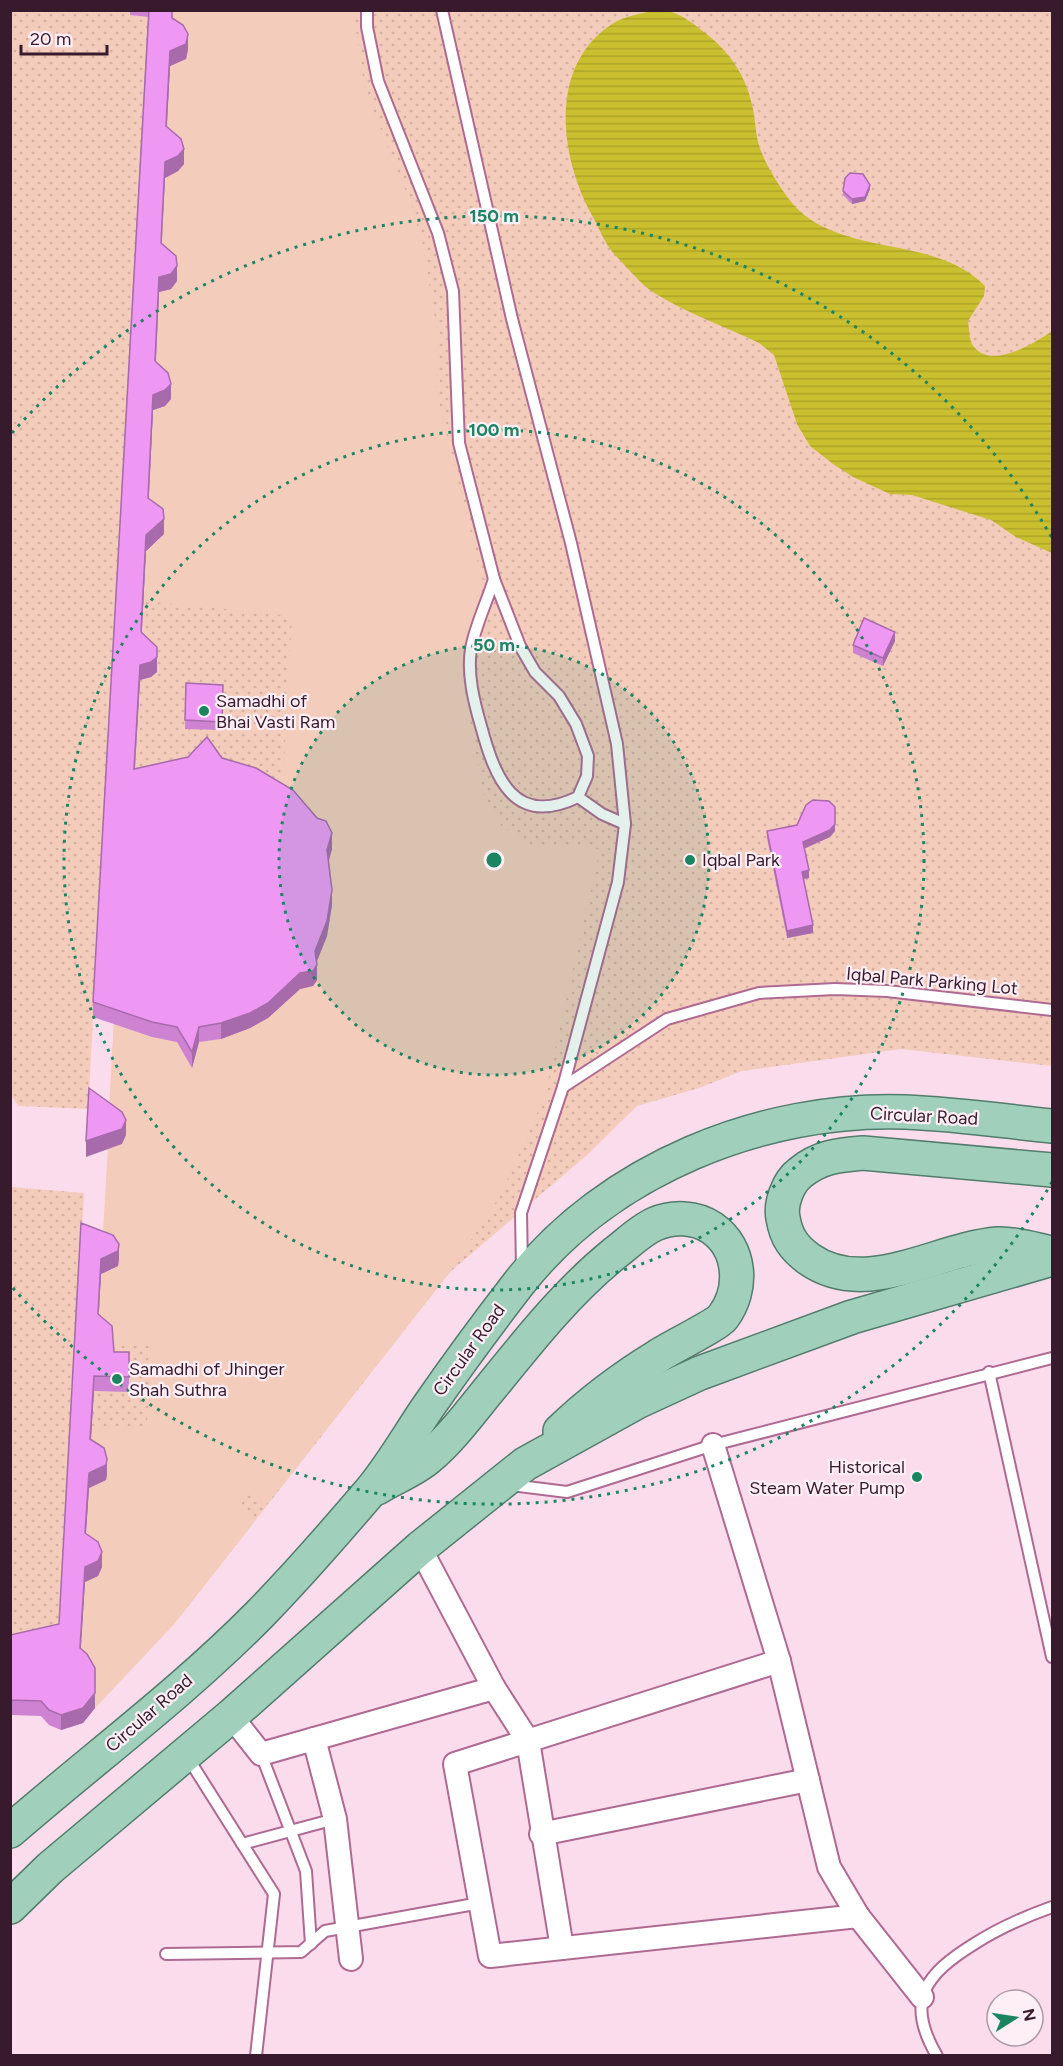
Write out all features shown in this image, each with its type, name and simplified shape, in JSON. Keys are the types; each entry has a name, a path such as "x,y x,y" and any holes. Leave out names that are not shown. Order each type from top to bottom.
{"main road":[{"name":"Circular Road","path":"10,1831 164,1702 259,1615 370,1492 444,1382 522,1279 576,1224 617,1193 677,1159 733,1137 773,1127 857,1113 904,1112 1053,1126"},
{"path":"1053,1170 863,1153 837,1155 813,1162 795,1177 785,1195 782,1214 786,1234 796,1249 836,1273 858,1276 879,1273 999,1244 1053,1252"},
{"path":"10,1907 50,1868 184,1753 231,1716 420,1548 513,1474 592,1401 648,1362 722,1319 732,1301 738,1277 732,1252 724,1238 711,1227 697,1220 680,1218 655,1224 633,1239 597,1268 552,1312 472,1410 428,1458 370,1492"},
{"path":"513,1474 637,1402 700,1373 852,1317 1053,1259"}],"street":[{"path":"713,1445 779,1661 829,1867 858,1916 922,1997"},
{"path":"420,1548 494,1688 528,1741 541,1834 562,1948"},
{"path":"779,1661 454,1764 490,1956 858,1916"},
{"path":"231,1716 261,1754 494,1688"},
{"path":"314,1739 335,1819 351,1959"},
{"path":"541,1834 808,1780"}],"lane":[{"path":"367,10 367,27 378,81 438,233 453,291 459,443 494,579 520,646 534,672 559,696 576,724 588,756 587,776 578,797 546,808 524,802 505,788 492,767 472,695 471,650 494,579"},
{"path":"442,10 512,319 571,543 612,722 625,824 618,882 563,1087 521,1213 522,1279"},
{"path":"578,797 602,814 625,824"},
{"name":"Iqbal Park Parking Lot","path":"563,1087 667,1020 759,993 835,988 887,991 1053,1010"},
{"path":"513,1474 567,1492 713,1445 989,1372 1053,1358"},
{"path":"989,1372 1053,1657"},
{"path":"184,1753 274,1894 270,1952 256,2055"},
{"path":"261,1754 306,1871 310,1944"},
{"path":"242,1844 335,1819"},
{"path":"166,1954 301,1952 325,1930 348,1928 480,1903"},
{"path":"937,2055 922,2021 922,1997 933,1973 950,1959 1006,1924 1053,1907"}],"shaded area":[{"path":"130,10 130,15 149,17 88,1109 19,1106 11,1096 10,11"},
{"path":"655,10 668,11 684,18 711,37 729,56 747,89 758,142 766,163 788,198 808,217 831,230 857,239 939,258 963,269 985,286 984,296 968,321 971,342 980,352 989,355 1012,353 1052,331 1052,553 1016,537 991,520 912,495 890,494 853,477 833,464 810,446 797,424 774,355 759,343 694,314 651,291 612,252 582,194 573,168 567,142 566,114 569,88 577,64 591,42 617,21"},
{"name":"Iqbal Park","path":"172,11 1052,11 1052,1066 901,1049 742,1071 699,1088 637,1106 586,1156 450,1272 175,1623 95,1708 94,1577 102,1567 90,1482 90,1461 101,1270 112,1270 118,1264 108,1146 120,1145 126,1135 112,1063 114,1020 198,1042 221,1039 268,1018 300,989 312,986 317,980 315,967 327,936 332,905 327,862 332,849 134,786 140,677 155,673 157,665 141,656 147,542 157,542 164,534 171,289 177,281 178,171 184,162 170,63 186,59 188,49"},
{"path":"172,11 353,11 365,90 411,204 422,241 438,335 436,391 483,583 464,648 462,676 483,793 502,827 532,845 580,845 600,850 544,1098 500,1196 450,1272 267,1504 252,1491 238,1507 254,1522 175,1623 95,1708 95,1683 80,1663 85,1577 97,1576 102,1564 85,1555 92,1426 147,1426 150,1346 114,1346 97,1337 101,1270 112,1270 118,1264 102,1249 108,1146 120,1145 125,1139 125,1131 108,1124 114,1020 198,1042 221,1039 268,1018 300,989 312,986 317,980 315,967 327,936 332,905 327,862 332,849 282,798 292,616 144,601 147,542 157,542 164,534 163,526 148,520 159,289 171,289 177,281 160,266 165,172 178,171 184,162 166,150 170,63 186,59 187,44 172,37"},
{"path":"11,1187 84,1193 58,1661 11,1680"}],"building":[{"path":"149,10 172,10 172,18 183,25 188,34 186,44 170,51 166,126 181,139 184,149 178,156 165,162 161,243 176,256 177,266 171,274 159,277 155,361 168,373 171,384 165,390 153,395 148,498 163,509 164,519 146,535 141,632 157,647 157,657 151,662 140,665 134,769 188,757 207,737 222,758 256,768 293,790 317,818 326,821 332,833 327,850 332,890 327,921 315,951 317,965 313,971 300,973 268,1003 250,1013 221,1023 199,1027 192,1052 177,1027 152,1022 93,1002"},
{"path":"850,173 863,174 870,185 865,197 852,199 843,191 845,178"},
{"path":"864,618 895,632 883,658 853,645"},
{"name":"Samadhi of Bhai Vasti Ram","path":"186,683 223,685 222,722 185,720"},
{"path":"813,800 829,801 835,807 835,824 830,830 803,842 809,870 802,872 813,925 787,931 767,831 797,825 806,805"},
{"path":"89,1088 122,1112 126,1120 122,1129 86,1141"},
{"path":"81,1223 113,1235 119,1244 118,1251 101,1259 98,1314 112,1326 114,1352 129,1352 129,1377 94,1376 90,1439 104,1448 107,1459 106,1465 89,1473 85,1533 98,1542 102,1552 98,1561 85,1567 80,1648 87,1654 95,1668 95,1693 83,1708 61,1715 49,1710 41,1701 10,1700 10,1635 59,1624"}],"place":[{"name":"Samadhi of Bhai Vasti Ram","path":"204,711"},
{"name":"Iqbal Park","path":"690,860"},
{"name":"Samadhi of Jhinger Shah Suthra","path":"117,1379"},
{"name":"Historical Steam Water Pump","path":"917,1477"}]}
